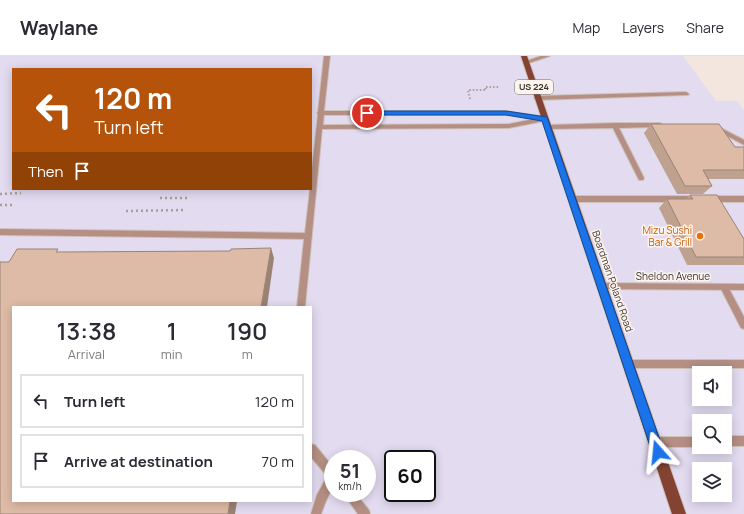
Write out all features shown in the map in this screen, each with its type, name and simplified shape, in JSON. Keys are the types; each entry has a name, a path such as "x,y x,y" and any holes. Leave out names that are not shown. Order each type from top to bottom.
{"main road":[{"name":"Boardman Poland Road","path":"525,59 679,514"}],"street":[{"path":"301,306 327,56"},
{"path":"525,59 547,56"},
{"path":"538,98 686,94"},
{"path":"320,113 506,113 546,123"},
{"path":"319,127 509,126 546,123 667,125"},
{"path":"615,125 641,178"},
{"path":"711,125 744,142"},
{"path":"572,199 744,199"},
{"path":"0,232 308,236"},
{"name":"Sheldon Avenue","path":"601,286 744,287"},
{"path":"724,287 744,325"},
{"path":"628,364 744,364"},
{"path":"732,441 744,441"},
{"path":"655,442 692,442"},
{"path":"312,450 324,464"},
{"path":"316,514 320,499 324,492"},
{"path":"355,502 365,514"}],"path":[{"path":"470,100 468,90 486,90 485,87 499,87"},
{"path":"0,194 21,193"},
{"path":"160,198 188,198"},
{"path":"0,205 14,205"},
{"path":"126,211 184,210"}],"shaded area":[{"path":"0,56 683,56 716,101 737,101 744,110 744,514 0,514"}],"building":[{"path":"651,124 719,124 735,147 744,147 744,170 703,170 712,186 685,186"},
{"name":"Mizu Sushi Bar & Grill","path":"690,195 717,195 744,239 744,257 696,257 667,199 693,199"},
{"path":"271,248 261,306 12,306 12,502 230,502 228,514 0,514 0,262 9,262 17,249 58,249 56,252 230,251 231,249"}],"place":[{"name":"Mizu Sushi Bar & Grill","path":"700,236"}],"route":[{"path":"367,113 506,113 544,119 658,452"}]}
